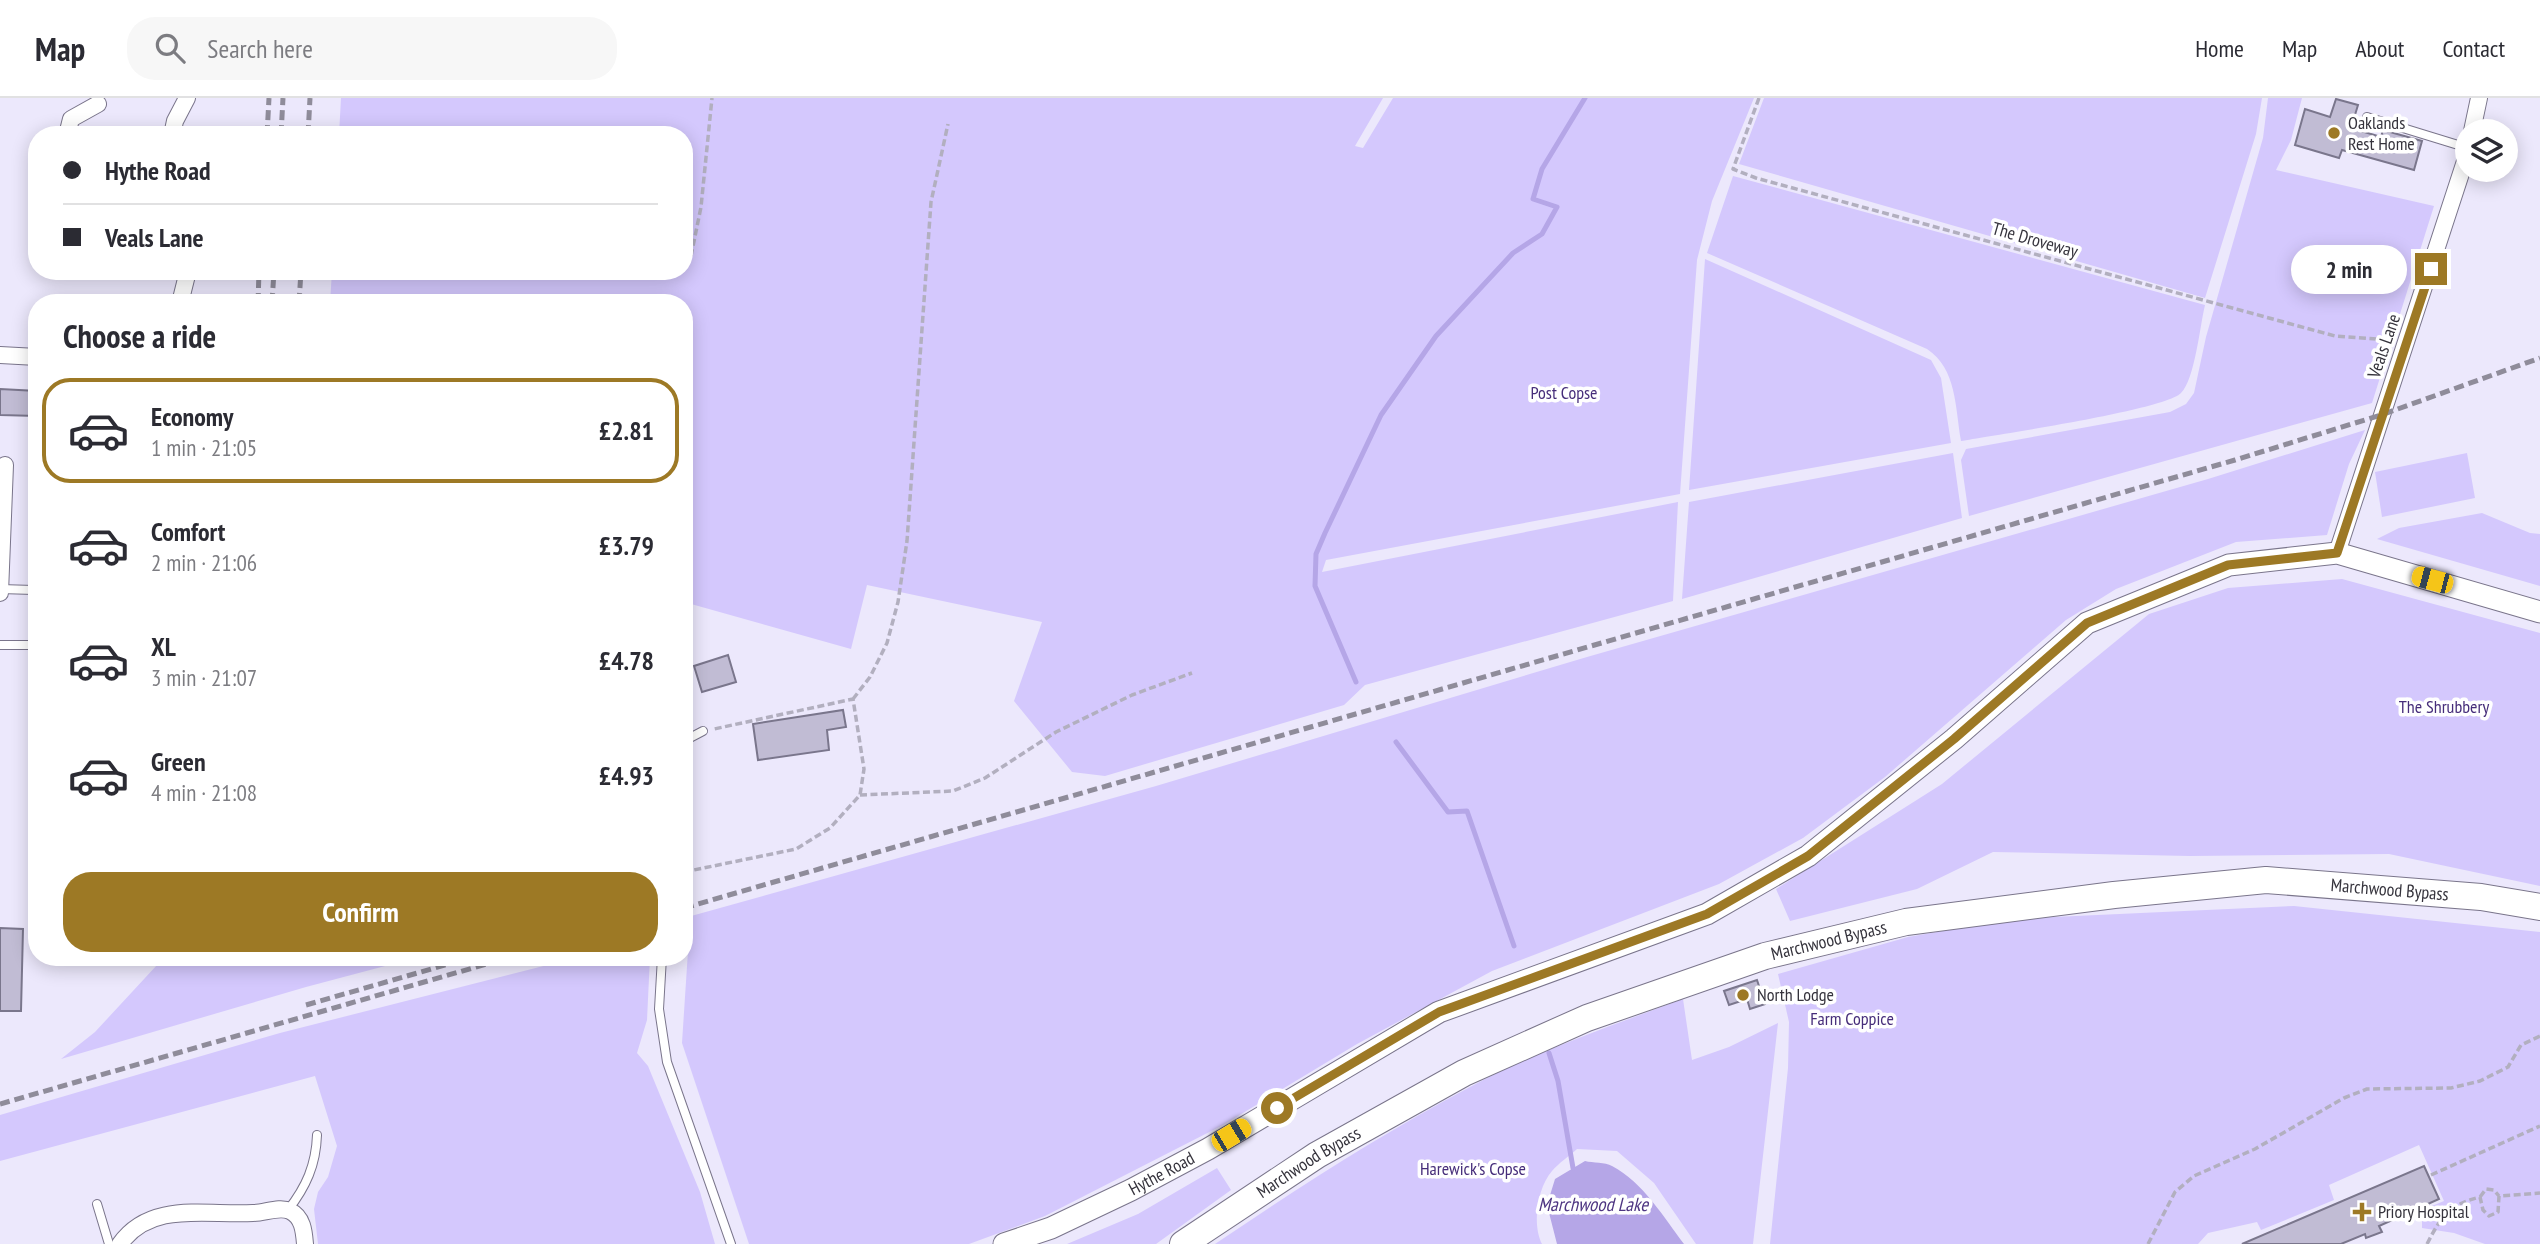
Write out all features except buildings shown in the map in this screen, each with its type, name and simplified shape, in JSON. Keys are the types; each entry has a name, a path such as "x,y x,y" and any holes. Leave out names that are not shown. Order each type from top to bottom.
{"main road":[{"name":"Marchwood Bypass","path":"1183,1244 1317,1155 1464,1073 1587,1018 1704,976 1791,950 1906,922 2114,895 2266,880 2481,897 2540,907"}],"street":[{"path":"174,126 187,98"},
{"path":"2475,119 2479,98"},
{"path":"69,126 71,119 98,104"},
{"name":"Veals Lane","path":"2337,553 2458,182"},
{"path":"0,355 28,357"},
{"path":"0,591 5,466"},
{"path":"2337,553 2540,611"},
{"name":"Hythe Road","path":"1004,1244 1051,1228 1186,1161 1439,1012 1707,914 1796,863 1954,739 2087,623 2228,565 2337,553"},
{"path":"120,1244 135,1230 163,1215 288,1210 302,1224 305,1244"}],"lane":[{"path":"2367,117 2455,146"},
{"path":"0,591 28,590"},
{"path":"0,645 28,645"},
{"path":"693,736 703,731"},
{"path":"661,966 659,1009 667,1062 731,1244"},
{"path":"288,1210 310,1174 316,1154 317,1135"},
{"path":"97,1204 109,1244"}],"path":[{"path":"693,246 701,207 712,98"},
{"name":"The Droveway","path":"1759,98 1733,169 1756,178 2335,336 2406,341"},
{"path":"703,731 853,699 870,677 887,643 898,602 906,541 931,202 948,124"},
{"path":"860,795 953,791 985,778 1067,726 1132,695 1192,673"},
{"path":"693,870 796,849 830,828 860,795 864,769 853,699"},
{"path":"2148,1244 2175,1192 2194,1176 2255,1149 2344,1098 2367,1090 2451,1088 2480,1081 2508,1067 2521,1045 2540,1035"},
{"path":"2431,1175 2540,1126"},
{"path":"2427,1244 2439,1221 2457,1203 2480,1197 2486,1189 2494,1190 2499,1196 2498,1212 2489,1216 2480,1197"},
{"path":"2499,1196 2540,1193"}],"green space":[{"name":"Post Copse","path":"341,98 1383,98 1355,146 1363,148 1393,98 1754,98 1712,201 1697,260 1680,494 1326,560 1322,572 1678,502 1673,601 1365,685 1344,705 1105,776 1072,772 1014,701 1042,622 867,585 851,649 693,605 693,294 331,294 331,280 693,280 693,126 339,126"},
{"path":"1764,98 2262,98 2256,134 2205,298 1739,164"},
{"path":"2268,98 2302,98 2291,140 2276,170 2434,206 2372,403 1969,516 1961,460 1966,449 2170,412 2186,404 2194,393 2206,337 2263,138"},
{"path":"1733,176 2205,305 2186,386 2181,393 2168,400 2145,407 1961,441 1956,402 1949,378 1937,357 1927,349 1707,253"},
{"path":"1705,259 1931,360 1941,378 1951,443 1689,490"},
{"path":"2365,430 2349,464 2327,535 2236,542 2116,589 2066,620 1885,777 1803,838 1719,884 1492,971 1357,1044 1223,1125 1045,1216 969,1244 749,1244 682,1043 687,966 693,966 693,915 1156,786 1587,657 2208,479"},
{"path":"1953,453 1962,518 1682,599 1689,502"},
{"path":"2467,453 2475,498 2382,517 2375,472"},
{"path":"2482,513 2530,533 2540,534 2540,586 2377,539 2399,528"},
{"name":"The Shrubbery","path":"2342,579 2540,633 2540,886 2389,854 2190,856 1993,852 1917,889 1790,921 1776,889 1942,784 2149,614 2228,588"},
{"name":"Farm Coppice","path":"2294,906 2540,932 2540,1244 2485,1244 2454,1233 2422,1228 2422,1210 2444,1201 2419,1145 2329,1185 2334,1200 2261,1230 2257,1222 2208,1233 2198,1244 1770,1244 1788,1068 1789,1022 1778,974 1908,937 2012,919"},
{"path":"156,966 385,966 61,1059 95,1032"},
{"path":"544,966 650,966 647,1020 637,1053 648,1066 700,1192 715,1244 318,1244 314,1209 318,1192 328,1177 337,1146 315,1076 0,1161 0,1115 280,1033"},
{"name":"Harewick's Copse","path":"1683,999 1692,1060 1729,1047 1778,1023 1753,1244 1696,1244 1654,1183 1617,1151 1577,1149 1552,1171 1543,1187 1537,1217 1542,1244 1215,1244 1340,1162 1470,1087 1548,1050"},
{"path":"1217,1168 1231,1190 1156,1244 1067,1244 1138,1214"}],"water":[{"name":"Marchwood Lake","path":"1585,1161 1609,1165 1634,1181 1684,1244 1557,1244 1547,1205 1555,1179"}],"waterway":[{"path":"1356,682 1315,586 1316,554 1381,415 1436,336 1513,253 1542,234 1557,207 1533,199 1542,169 1585,98"},
{"path":"1396,742 1448,812 1467,811 1514,946"},
{"path":"1549,1053 1558,1081 1573,1168"}],"railway":[{"path":"267,126 269,98"},
{"path":"281,126 283,98"},
{"path":"308,126 310,98"},
{"path":"258,294 259,280"},
{"path":"273,280 273,294"},
{"path":"300,280 300,294"},
{"path":"693,905 2235,460 2381,415 2540,358"},
{"path":"306,1005 442,966"},
{"path":"0,1104 480,966"}],"place":[{"name":"Oaklands Rest Home","path":"2334,133"},
{"name":"North Lodge","path":"1743,995"},
{"name":"Priory Hospital","path":"2362,1212"}],"route":[{"path":"1277,1108 1439,1012 1707,914 1808,856 1954,739 2087,623 2228,565 2337,553 2431,269"}]}
